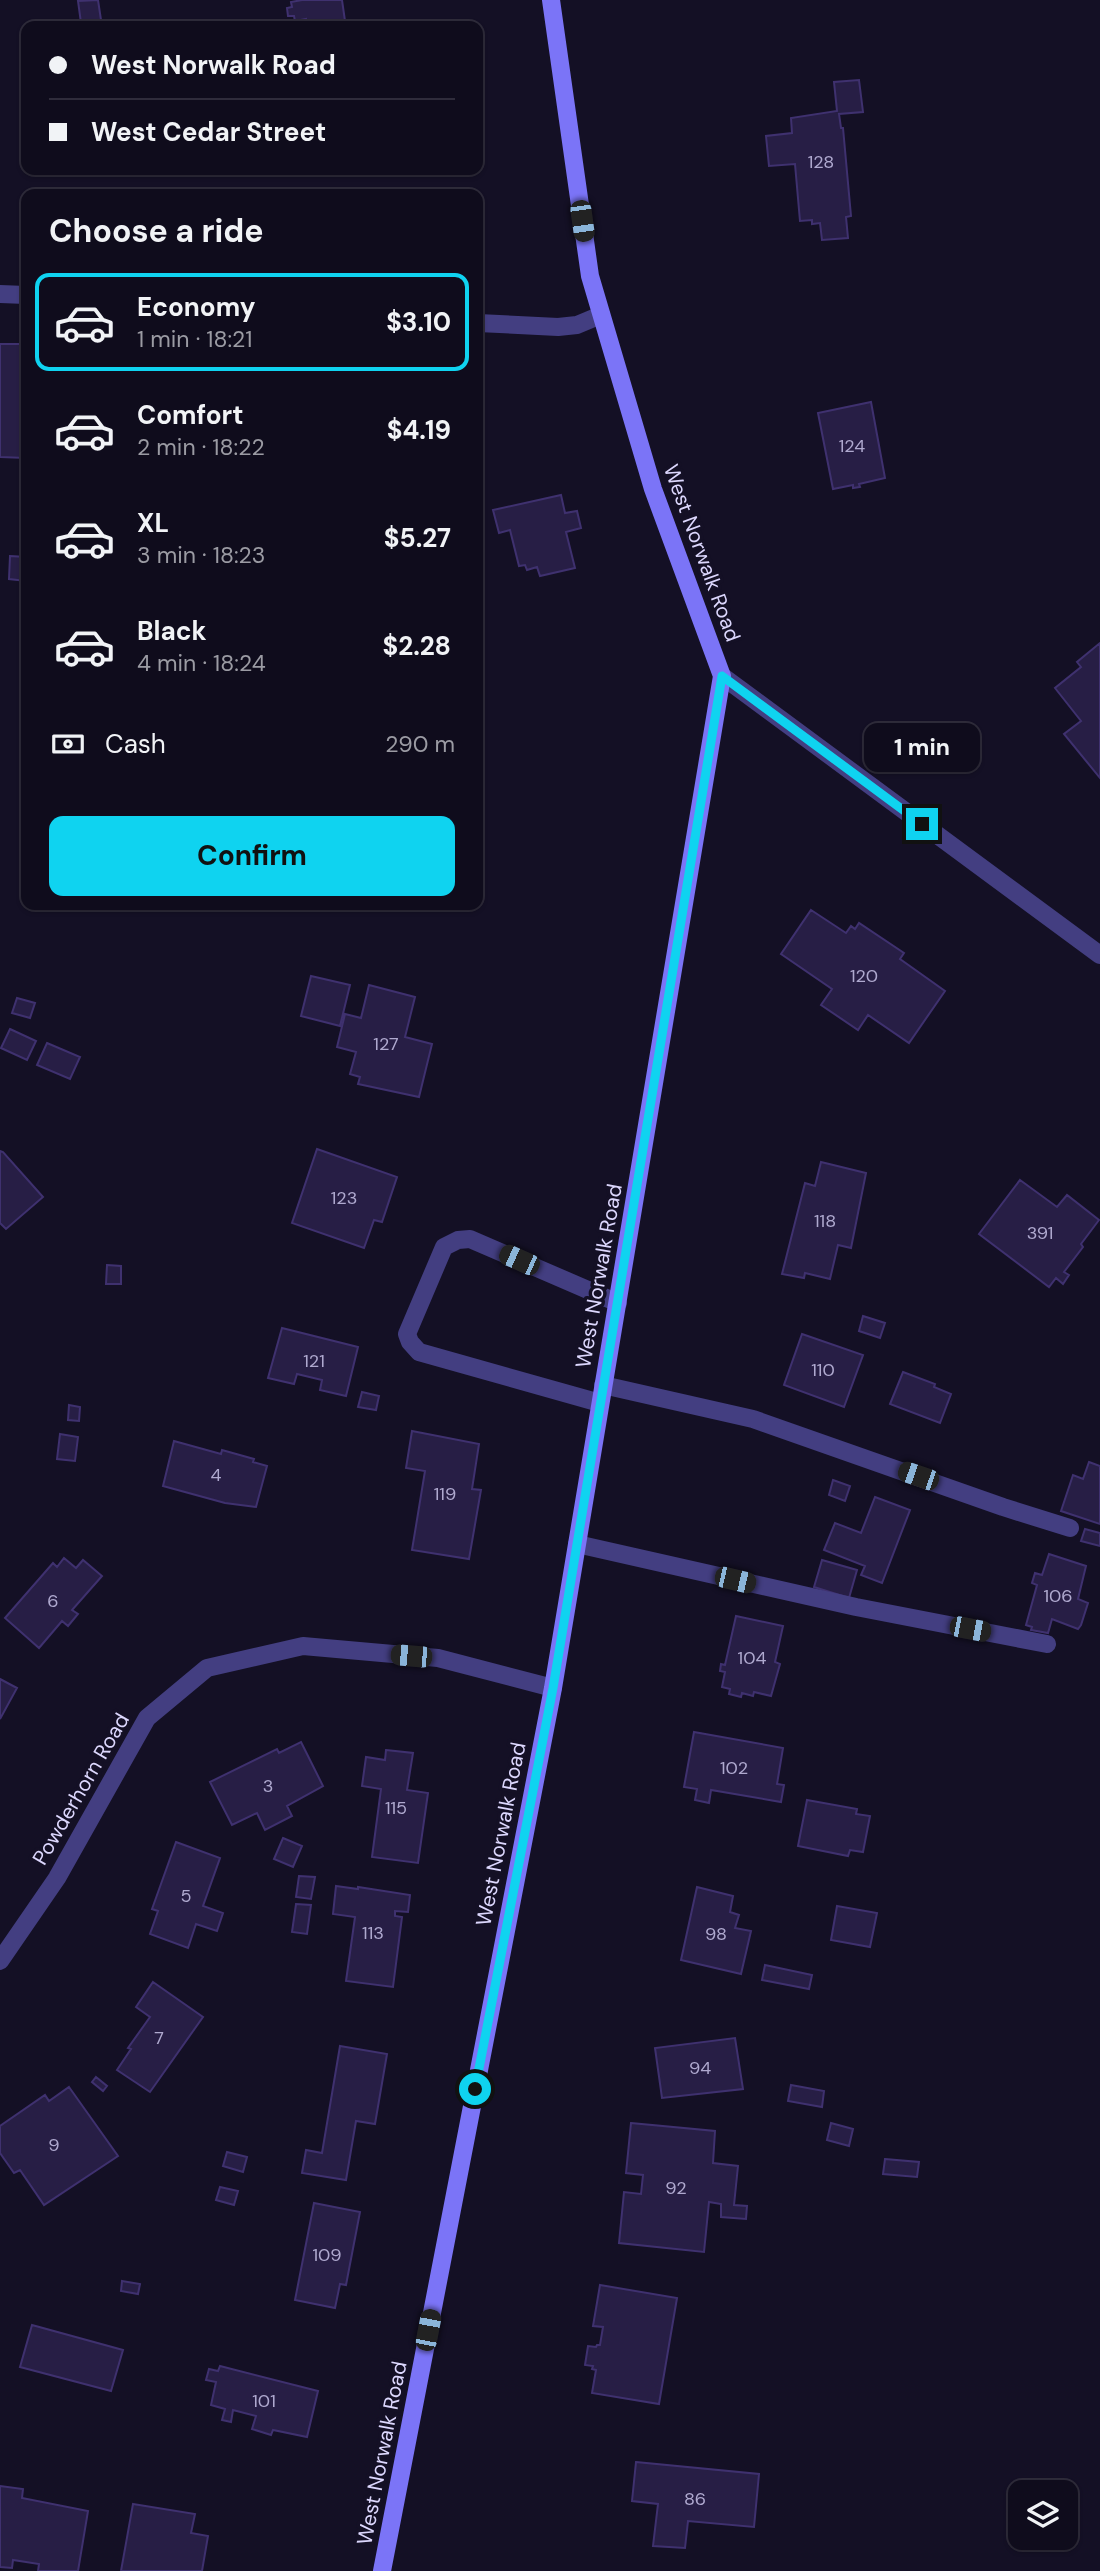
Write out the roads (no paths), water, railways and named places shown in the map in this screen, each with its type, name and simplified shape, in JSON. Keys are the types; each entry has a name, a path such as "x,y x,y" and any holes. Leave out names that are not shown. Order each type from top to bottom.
{"main road":[{"name":"West Norwalk Road","path":"382,2571 553,1688 722,676 653,489 590,276 551,0"}],"street":[{"path":"0,294 21,295"},
{"path":"483,323 558,327 577,325 601,315"},
{"path":"722,676 1100,955"},
{"path":"600,1403 419,1352 407,1334 444,1247 458,1240 470,1239 618,1303"},
{"path":"603,1385 753,1419 1070,1528"},
{"path":"577,1544 856,1607 1047,1644"},
{"name":"Powderhorn Road","path":"0,1961 57,1878 147,1718 207,1668 303,1646 438,1658 553,1688"}]}
